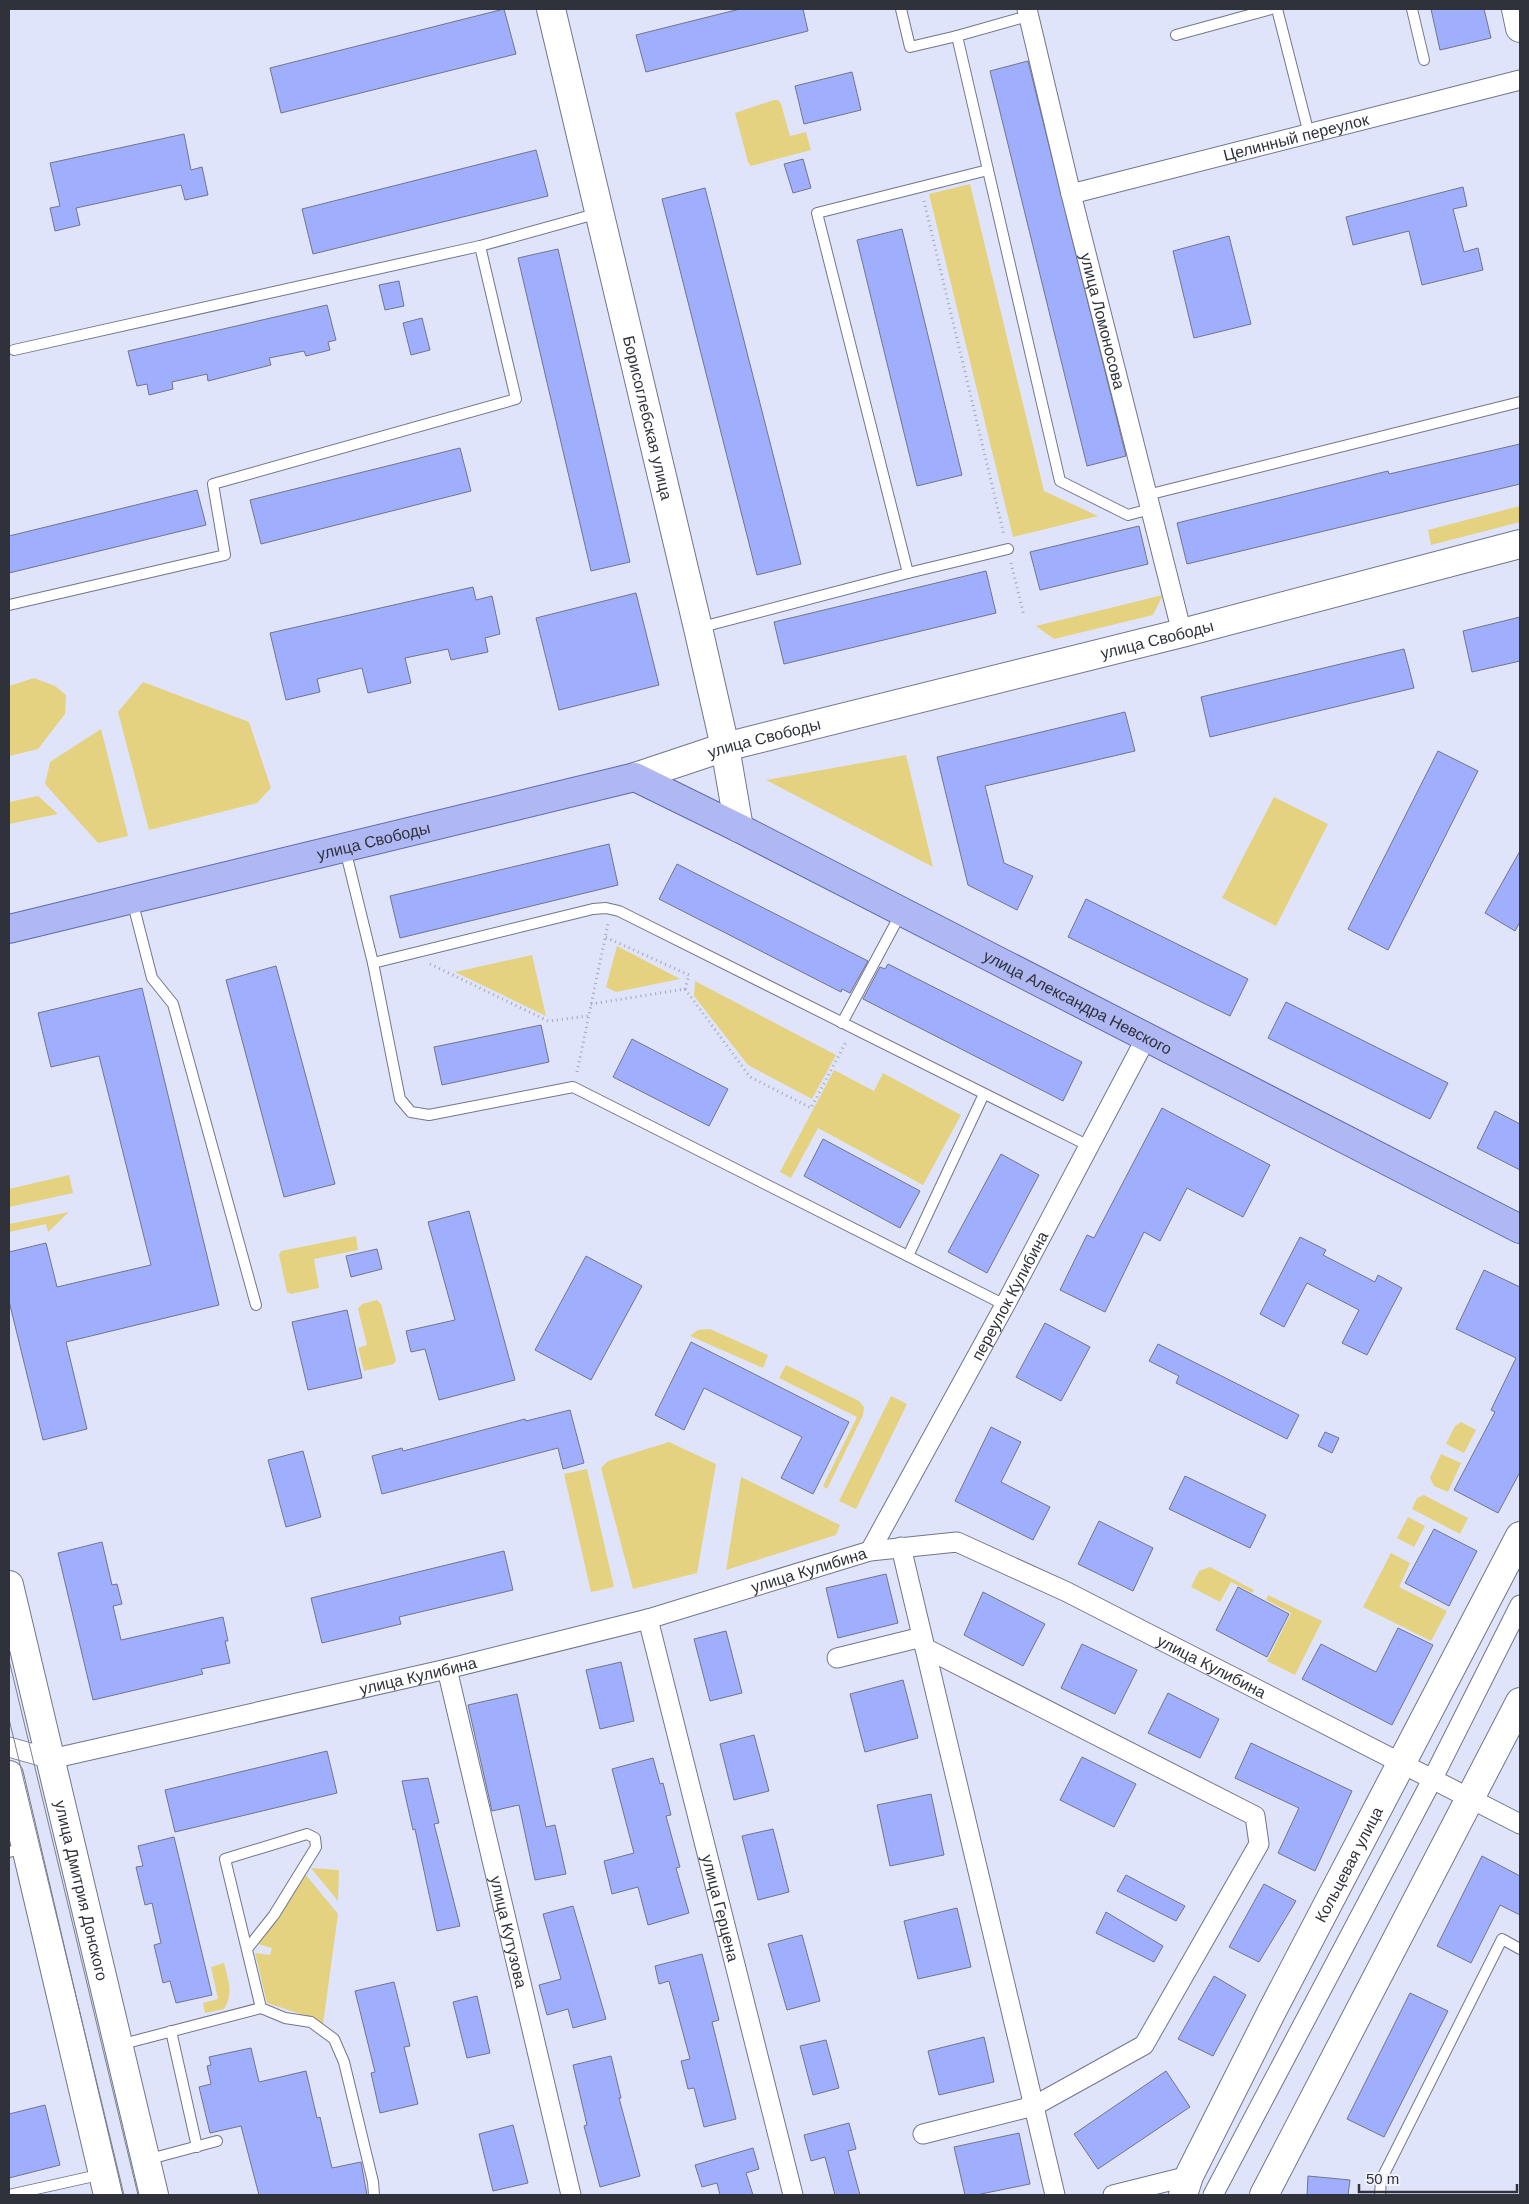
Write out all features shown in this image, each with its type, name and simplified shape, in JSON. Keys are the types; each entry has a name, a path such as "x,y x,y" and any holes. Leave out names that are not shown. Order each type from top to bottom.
{"main road":[{"name":"улица Александра Невского","path":"635,777 739,828 1520,1229"},
{"name":"улица Свободы","path":"9,929 635,777"}],"street":[{"name":"Борисоглебская улица","path":"552,9 698,628 725,747 739,828"},
{"path":"1516,9 1520,28"},
{"name":"улица Ломоносова","path":"1028,12 1071,194 1182,633"},
{"name":"Целинный переулок","path":"1071,194 1520,80"},
{"name":"улица Свободы","path":"635,777 725,747 1182,633 1520,544"},
{"name":"переулок Кулибина","path":"870,1551 1005,1304 1146,1038"},
{"name":"Кольцевая улица","path":"1186,2186 1272,2011 1520,1536"},
{"name":"улица Кулибина","path":"51,1759 447,1669 648,1620 870,1551 957,1542 1067,1592 1520,1824"},
{"path":"901,1547 1055,2195"},
{"name":"улица Дмитрия Донского","path":"9,1585 154,2195"},
{"path":"1213,2195 1432,1780 1520,1605"},
{"name":"улица Герцена","path":"648,1620 793,2195"},
{"path":"836,1658 923,1642 1255,1816 1259,1844 1144,2045 1034,2106 923,2134"},
{"name":"улица Кутузова","path":"447,1669 571,2195"},
{"path":"1264,2195 1520,1702"},
{"path":"9,1747 51,1759"},
{"path":"9,1775 17,1850 106,2185"},
{"path":"1113,2195 1186,2186"}],"lane":[{"path":"901,9 910,47 957,36 1028,12"},
{"path":"1176,34 1271,9"},
{"path":"1277,9 1309,134"},
{"path":"1412,9 1424,60"},
{"path":"957,36 1060,481 1128,515 1148,502 1520,402"},
{"path":"908,573 817,213 988,170"},
{"path":"14,350 480,246 600,213"},
{"path":"9,605 225,555 213,484 516,399 480,246"},
{"path":"698,628 1008,549"},
{"path":"344,848 373,963 400,1099 411,1112 429,1115 574,1087 1005,1304"},
{"path":"132,899 152,978 174,1004 256,1305"},
{"path":"373,963 593,910 611,909 1089,1146"},
{"path":"842,1023 902,912"},
{"path":"908,1256 984,1094"},
{"path":"247,1949 274,1915 316,1847 315,1838 307,1834 225,1859 261,2008"},
{"path":"1380,2195 1381,2180 1502,1939 1520,1949"},
{"path":"117,2045 261,2008 285,2018 311,2022 334,2039 344,2062 373,2182 374,2195"},
{"path":"171,2031 197,2147"},
{"path":"145,2160 217,2141"},
{"path":"9,2195 106,2185"}],"path":[{"path":"921,187 1024,616"},
{"path":"574,1087 611,909"},
{"path":"605,937 689,975 685,989"},
{"path":"409,954 548,1021 588,1016"},
{"path":"591,1004 685,989"},
{"path":"685,989 750,1077 811,1108 853,1029"}],"shaded area":[{"path":"778,100 781,104 790,136 806,132 811,150 751,166 748,162 735,113"},
{"path":"970,184 1044,491 1098,516 1013,537 929,194"},
{"path":"1520,506 1520,522 1431,545 1428,530"},
{"path":"1163,595 1153,615 1054,639 1036,626"},
{"path":"34,678 55,686 66,695 65,714 38,749 9,756 9,686"},
{"path":"143,682 249,722 271,788 257,803 149,830 118,712"},
{"path":"101,729 128,836 98,843 45,784 50,762"},
{"path":"906,755 933,867 766,780"},
{"path":"38,796 58,814 9,824 9,802"},
{"path":"1274,797 1328,824 1276,926 1222,898"},
{"path":"617,946 680,979 616,992 606,987"},
{"path":"532,955 546,1016 455,972"},
{"path":"695,981 836,1055 812,1099 748,1065 694,996"},
{"path":"834,1070 874,1091 883,1073 961,1115 923,1185 818,1128 791,1178 780,1172"},
{"path":"69,1175 73,1193 9,1207 9,1189"},
{"path":"69,1212 48,1232 46,1224 9,1232 9,1224"},
{"path":"356,1236 358,1250 314,1259 319,1288 291,1294 287,1292 279,1255 281,1251"},
{"path":"377,1300 381,1304 396,1360 394,1364 364,1371 358,1348 367,1345 358,1309 362,1304"},
{"path":"710,1329 768,1355 763,1368 690,1336 698,1330"},
{"path":"786,1365 859,1401 864,1407 863,1415 827,1489 823,1486 857,1417 779,1378"},
{"path":"891,1396 907,1404 856,1509 839,1501"},
{"path":"1461,1422 1476,1430 1464,1453 1446,1444 1455,1426"},
{"path":"669,1442 716,1464 697,1573 633,1589 601,1468 608,1461"},
{"path":"1441,1454 1461,1463 1448,1492 1434,1486 1430,1478"},
{"path":"587,1469 614,1587 591,1592 564,1474"},
{"path":"741,1477 840,1525 836,1535 726,1570"},
{"path":"1424,1495 1468,1518 1460,1534 1412,1509 1417,1498"},
{"path":"1408,1517 1425,1526 1414,1547 1397,1538"},
{"path":"1391,1553 1410,1563 1399,1587 1447,1611 1431,1641 1363,1607"},
{"path":"1210,1567 1254,1590 1252,1593 1231,1582 1220,1602 1191,1587 1199,1571"},
{"path":"1268,1595 1322,1621 1295,1675 1267,1661 1291,1613 1266,1600"},
{"path":"311,1868 339,1870 338,1901"},
{"path":"306,1875 338,1914 323,2024 313,2018 267,2003 255,1953 270,1955 272,1948 258,1944"},
{"path":"224,1963 229,1987 227,2004 224,2009 205,2013 203,2003 218,1999 211,1967"}],"building":[{"path":"504,9 516,54 281,113 270,68"},
{"path":"740,9 803,9 808,31 646,72 636,35"},
{"path":"1431,9 1484,9 1491,38 1440,50"},
{"path":"1028,61 1126,456 1087,466 990,71"},
{"path":"852,72 861,110 804,124 795,86"},
{"path":"184,134 191,170 202,167 208,195 185,200 181,185 76,208 80,225 55,231 50,208 60,206 50,163"},
{"path":"536,150 548,196 313,254 302,209"},
{"path":"803,159 811,188 793,193 784,164"},
{"path":"1463,187 1467,206 1453,209 1464,252 1478,248 1483,270 1422,285 1409,231 1353,245 1346,217"},
{"path":"705,188 801,564 757,575 662,199"},
{"path":"902,229 962,475 917,486 857,240"},
{"path":"1229,236 1251,324 1194,338 1173,251"},
{"path":"558,249 630,562 591,571 518,258"},
{"path":"399,281 404,306 385,310 379,285"},
{"path":"327,305 336,340 328,342 330,350 306,356 304,351 269,358 271,365 208,381 207,374 172,382 173,389 149,395 147,384 137,386 128,351"},
{"path":"422,318 430,350 411,355 403,323"},
{"path":"1520,444 1520,484 1187,564 1177,523 1388,471 1389,474"},
{"path":"460,448 471,491 261,544 250,500"},
{"path":"197,490 206,525 9,573 9,536"},
{"path":"1139,526 1148,564 1040,590 1030,552"},
{"path":"986,571 996,613 784,664 774,622"},
{"path":"473,587 476,600 492,596 500,634 485,638 488,652 451,660 448,649 405,658 411,683 368,693 362,668 317,679 320,692 286,700 270,633"},
{"path":"636,593 659,685 559,710 536,618"},
{"path":"1520,617 1520,661 1472,672 1463,631"},
{"path":"1404,649 1414,688 1210,737 1201,697"},
{"path":"1125,712 1135,751 985,786 1004,863 1033,876 1017,910 968,885 937,757"},
{"path":"1438,751 1478,771 1388,950 1348,929"},
{"path":"609,844 618,885 400,938 390,896"},
{"path":"1520,851 1520,922 1515,931 1485,913"},
{"path":"677,864 868,961 850,993 842,989 841,992 659,899"},
{"path":"1086,899 1248,979 1230,1016 1068,937"},
{"path":"888,964 1082,1062 1063,1101 863,999 880,967 885,969"},
{"path":"276,966 335,1184 284,1197 226,980"},
{"path":"142,988 219,1305 66,1342 87,1429 43,1440 9,1301 9,1252 46,1243 57,1287 151,1265 99,1056 51,1067 38,1013"},
{"path":"1286,1002 1448,1083 1430,1119 1268,1038"},
{"path":"541,1025 549,1062 442,1085 434,1047"},
{"path":"632,1039 728,1089 709,1126 613,1077"},
{"path":"1162,1108 1270,1165 1243,1217 1187,1188 1160,1241 1144,1232 1105,1312 1060,1290 1087,1235 1094,1238"},
{"path":"1495,1111 1520,1124 1520,1170 1477,1148"},
{"path":"823,1139 920,1191 900,1228 804,1176"},
{"path":"1001,1154 1039,1175 987,1273 948,1252"},
{"path":"469,1211 515,1380 439,1400 425,1349 411,1352 406,1331 455,1320 428,1222"},
{"path":"1300,1237 1326,1250 1323,1255 1375,1282 1378,1275 1402,1288 1367,1355 1342,1343 1359,1310 1307,1283 1284,1327 1260,1314"},
{"path":"377,1249 382,1269 351,1277 346,1256"},
{"path":"586,1256 642,1286 591,1380 535,1350"},
{"path":"1484,1270 1520,1287 1520,1472 1498,1513 1454,1490 1495,1412 1491,1410 1516,1358 1456,1329"},
{"path":"347,1310 362,1378 308,1390 292,1322"},
{"path":"1045,1323 1090,1347 1061,1401 1016,1377"},
{"path":"691,1342 849,1422 813,1494 781,1478 802,1437 704,1388 684,1430 655,1415"},
{"path":"1158,1344 1299,1415 1287,1439 1176,1383 1179,1376 1149,1361"},
{"path":"570,1410 584,1463 563,1469 558,1448 382,1494 372,1456 402,1448 403,1451 525,1419 526,1421"},
{"path":"991,1427 1021,1442 1001,1482 1050,1507 1033,1540 955,1501"},
{"path":"1325,1432 1339,1438 1332,1453 1318,1446"},
{"path":"303,1451 321,1517 286,1527 268,1460"},
{"path":"1185,1476 1266,1515 1250,1548 1169,1509"},
{"path":"1099,1521 1153,1548 1133,1591 1078,1564"},
{"path":"1434,1529 1477,1551 1449,1606 1405,1583"},
{"path":"102,1542 112,1585 117,1584 122,1604 113,1606 121,1640 223,1617 228,1641 225,1641 230,1663 201,1669 203,1674 93,1700 58,1553"},
{"path":"504,1551 513,1590 399,1617 401,1624 322,1643 311,1598"},
{"path":"886,1574 898,1623 838,1638 826,1588"},
{"path":"1238,1587 1289,1614 1267,1657 1216,1630"},
{"path":"983,1592 1045,1624 1023,1666 964,1635"},
{"path":"1398,1628 1433,1645 1392,1725 1302,1679 1321,1644 1376,1672"},
{"path":"726,1631 742,1693 710,1701 694,1639"},
{"path":"1082,1644 1137,1670 1115,1714 1061,1688"},
{"path":"621,1662 634,1721 600,1729 586,1670"},
{"path":"903,1680 918,1738 865,1752 850,1694"},
{"path":"1168,1693 1219,1719 1200,1758 1148,1733"},
{"path":"517,1694 546,1827 555,1825 566,1874 535,1880 519,1805 492,1811 468,1705"},
{"path":"754,1735 769,1791 734,1800 720,1744"},
{"path":"1251,1743 1352,1791 1315,1871 1278,1853 1299,1808 1235,1778"},
{"path":"327,1751 337,1793 175,1832 165,1790"},
{"path":"1082,1757 1136,1784 1114,1827 1060,1800"},
{"path":"653,1758 660,1784 663,1783 671,1815 666,1816 680,1867 676,1868 689,1913 648,1925 638,1887 612,1894 604,1861 634,1853 612,1769"},
{"path":"428,1778 439,1823 434,1824 460,1926 437,1931 415,1829 413,1830 402,1781"},
{"path":"931,1794 944,1855 890,1866 877,1805"},
{"path":"773,1829 789,1892 758,1900 742,1836"},
{"path":"174,1837 212,1995 176,2003 170,1981 163,1983 154,1945 161,1943 152,1903 145,1905 136,1867 143,1866 138,1846"},
{"path":"1482,1856 1520,1876 1520,1915 1500,1905 1471,1963 1437,1946"},
{"path":"1126,1875 1185,1906 1176,1921 1117,1891"},
{"path":"1264,1884 1296,1901 1259,1962 1229,1947"},
{"path":"573,1906 606,2019 573,2028 568,2009 547,2015 539,1985 561,1979 543,1914"},
{"path":"957,1908 971,1967 918,1979 904,1921"},
{"path":"1106,1912 1163,1946 1154,1962 1096,1933"},
{"path":"802,1935 820,2001 787,2010 768,1944"},
{"path":"702,1954 719,2020 712,2022 736,2119 704,2127 694,2088 688,2089 681,2061 690,2059 669,1981 659,1984 655,1966"},
{"path":"1214,1976 1246,1995 1213,2056 1178,2039"},
{"path":"394,1982 410,2046 404,2047 418,2104 380,2113 371,2073 375,2072 355,1991"},
{"path":"1410,1993 1448,2011 1384,2137 1347,2119"},
{"path":"477,1996 490,2053 467,2058 453,2002"},
{"path":"984,2037 994,2082 939,2095 928,2051"},
{"path":"826,2040 839,2088 813,2095 800,2046"},
{"path":"251,2048 259,2082 306,2071 317,2118 320,2117 332,2168 361,2162 367,2195 259,2195 241,2126 210,2133 199,2087 211,2084 207,2066 211,2065 209,2057"},
{"path":"611,2056 621,2098 619,2098 640,2176 600,2187 584,2126 587,2125 573,2065"},
{"path":"1166,2071 1190,2107 1098,2169 1074,2134"},
{"path":"45,2105 60,2165 9,2178 9,2114"},
{"path":"849,2123 856,2149 848,2151 860,2195 835,2195 825,2157 811,2161 804,2135"},
{"path":"513,2125 528,2183 493,2191 479,2134"},
{"path":"1019,2133 1030,2184 976,2195 965,2195 954,2147"},
{"path":"753,2148 759,2169 746,2173 753,2195 720,2195 717,2183 702,2187 695,2165"},
{"path":"1308,2176 1350,2180 1348,2195 1307,2195"}],"tram line":[{"path":"9,1660 138,2195"},
{"path":"9,1719 124,2195"}]}
